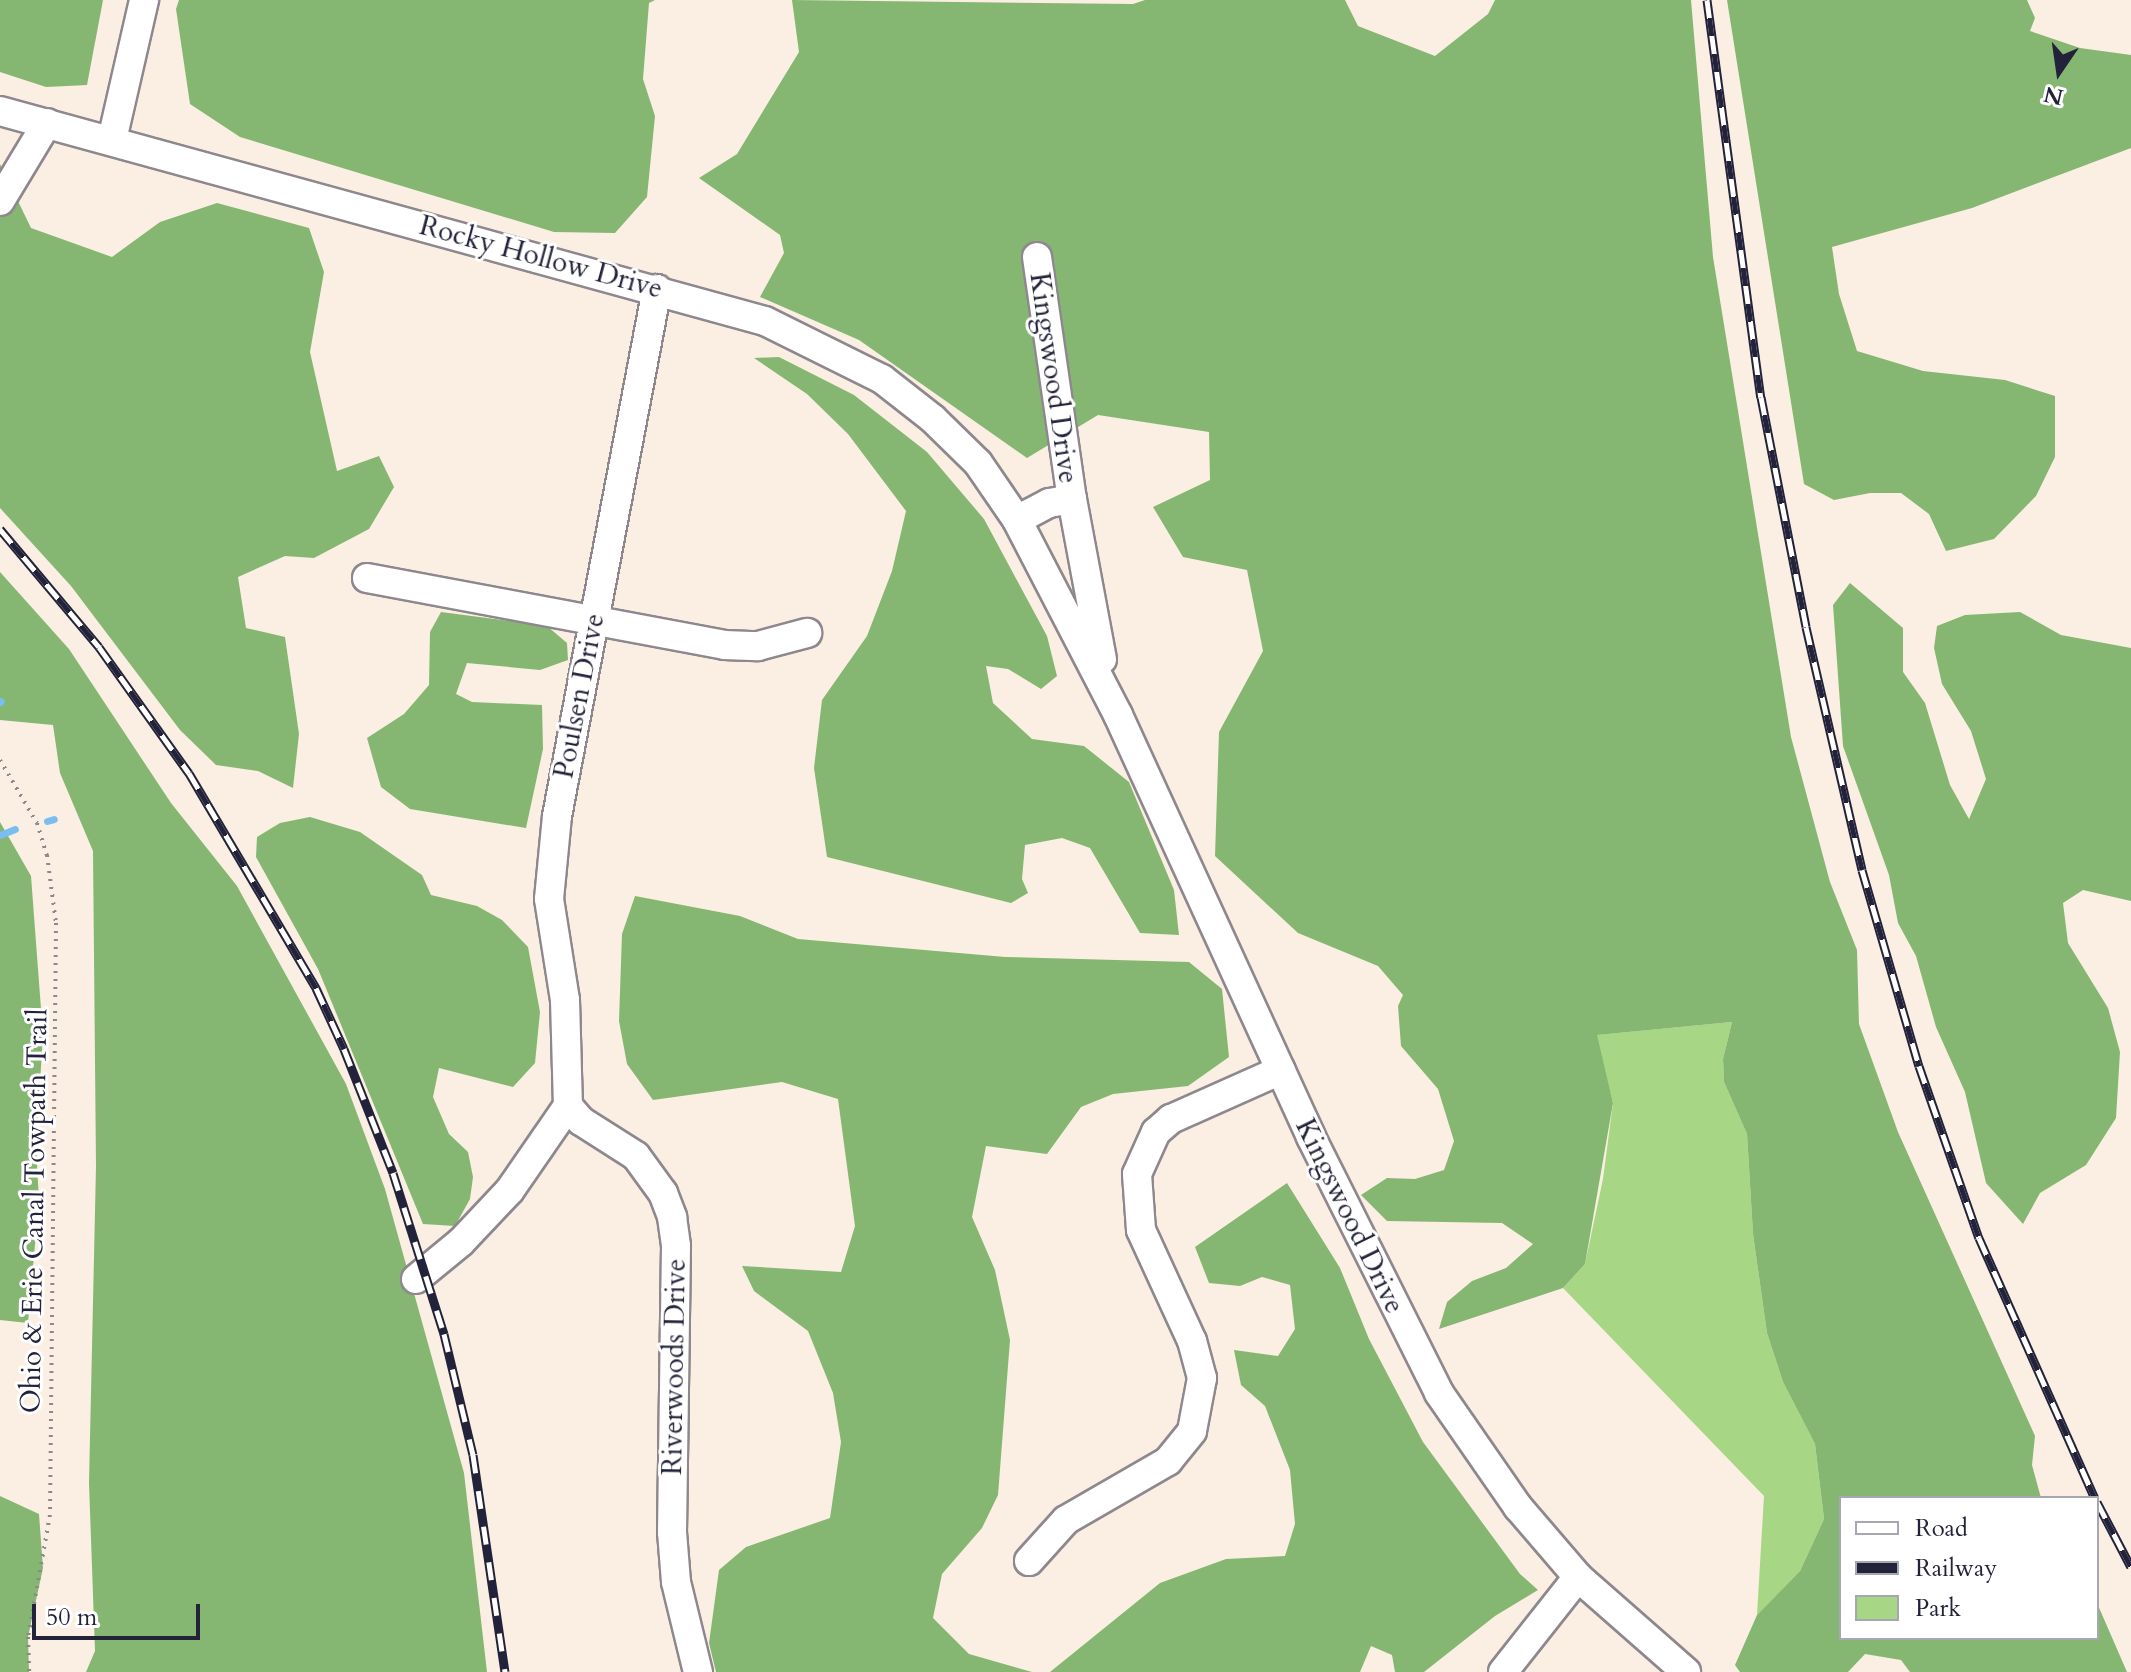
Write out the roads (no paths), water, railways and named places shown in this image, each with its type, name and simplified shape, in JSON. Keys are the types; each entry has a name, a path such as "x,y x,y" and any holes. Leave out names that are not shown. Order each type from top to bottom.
{"street":[{"path":"112,140 144,0"},
{"name":"Rocky Hollow Drive","path":"0,111 765,321 882,379 933,419 978,463 1017,520"},
{"path":"0,201 47,123"},
{"name":"Kingswood Drive","path":"1037,257 1072,499 1109,696"},
{"name":"Poulsen Drive","path":"568,1106 565,1000 552,930 551,858 657,289"},
{"name":"Kingswood Drive","path":"1072,499 1049,503 1017,520 1109,696 1281,1070 1439,1393 1518,1507 1578,1577 1686,1672"},
{"path":"367,578 724,645 758,646 807,633"},
{"path":"1029,1561 1066,1520 1150,1474 1176,1454 1192,1431 1202,1378 1192,1341 1141,1230 1137,1174 1156,1132 1171,1119 1281,1070"},
{"path":"416,1279 461,1242 518,1180 568,1106"},
{"name":"Riverwoods Drive","path":"568,1106 581,1121 636,1156 657,1183 672,1217 672,1532 676,1582 698,1672"},
{"path":"1503,1672 1578,1577"}],"waterway":[{"path":"47,821 54,819"},
{"path":"0,835 15,829"}],"railway":[{"path":"1707,0 1761,397 1806,627 1862,870 1919,1066 1979,1238 2094,1496"},
{"path":"0,529 99,647 189,773 316,988 344,1049 393,1173 444,1334 473,1455 505,1672"},
{"path":"2099,1506 2131,1567"}]}
